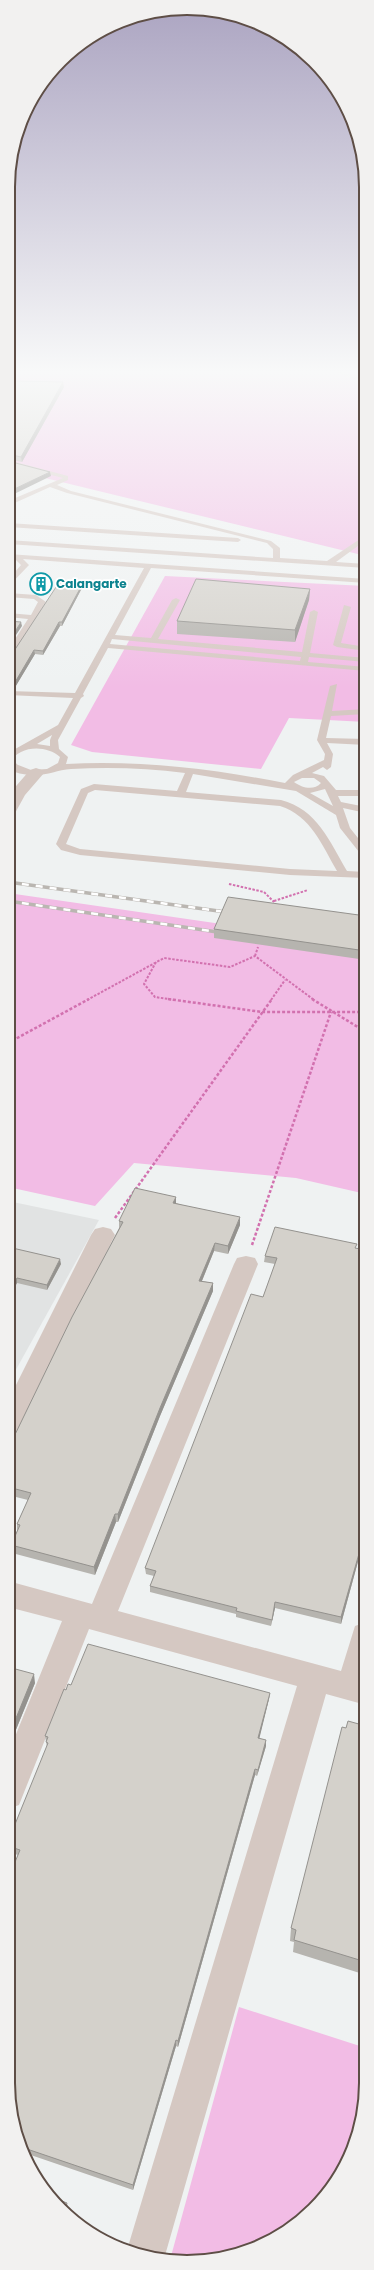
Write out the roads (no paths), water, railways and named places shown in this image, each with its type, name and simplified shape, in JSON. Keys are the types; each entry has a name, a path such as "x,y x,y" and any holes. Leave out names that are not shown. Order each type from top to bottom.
{"street":[{"path":"15,798 36,773"},
{"path":"15,1414 103,1235"},
{"path":"15,1779 90,1616 246,1264"},
{"path":"15,1596 359,1690"},
{"path":"147,2250 315,1677"}],"lane":[{"path":"15,501 48,485 52,485 66,479 66,477 62,476"},
{"path":"52,485 69,492 269,542 277,548 276,560"},
{"path":"15,525 269,542"},
{"path":"15,542 359,566"},
{"path":"328,564 359,542"},
{"path":"15,556 359,580"},
{"path":"213,570 228,562 221,556"},
{"path":"15,558 25,565 15,577"},
{"path":"59,767 64,761 58,752 54,740 80,696 149,565"},
{"path":"15,595 26,596 42,602 15,646"},
{"path":"153,641 176,600"},
{"path":"347,607 337,645 359,648"},
{"path":"304,664 314,612"},
{"path":"15,616 33,617"},
{"path":"111,637 359,659"},
{"path":"106,646 359,668"},
{"path":"200,654 204,646"},
{"path":"15,769 36,773 59,767 98,764 244,777 316,791 323,787 329,761 329,754 321,740 329,714 334,686"},
{"path":"15,693 80,696"},
{"path":"329,714 359,712"},
{"path":"15,756 21,749 64,725"},
{"path":"321,740 359,742"},
{"path":"21,749 38,747 98,764"},
{"path":"329,761 289,782 296,788 337,809 359,810"},
{"path":"181,794 190,771"},
{"path":"244,777 317,776 324,781 334,793 337,809 345,828 359,846"},
{"path":"344,874 312,820 294,806 281,803 101,787 88,788 84,791 61,844 64,848 80,852 290,872 359,875"},
{"path":"334,793 359,793"}],"railway":[{"path":"15,883 233,913"},
{"path":"15,902 224,933"}],"place":[{"name":"Calangarte","path":"41,584"}]}
